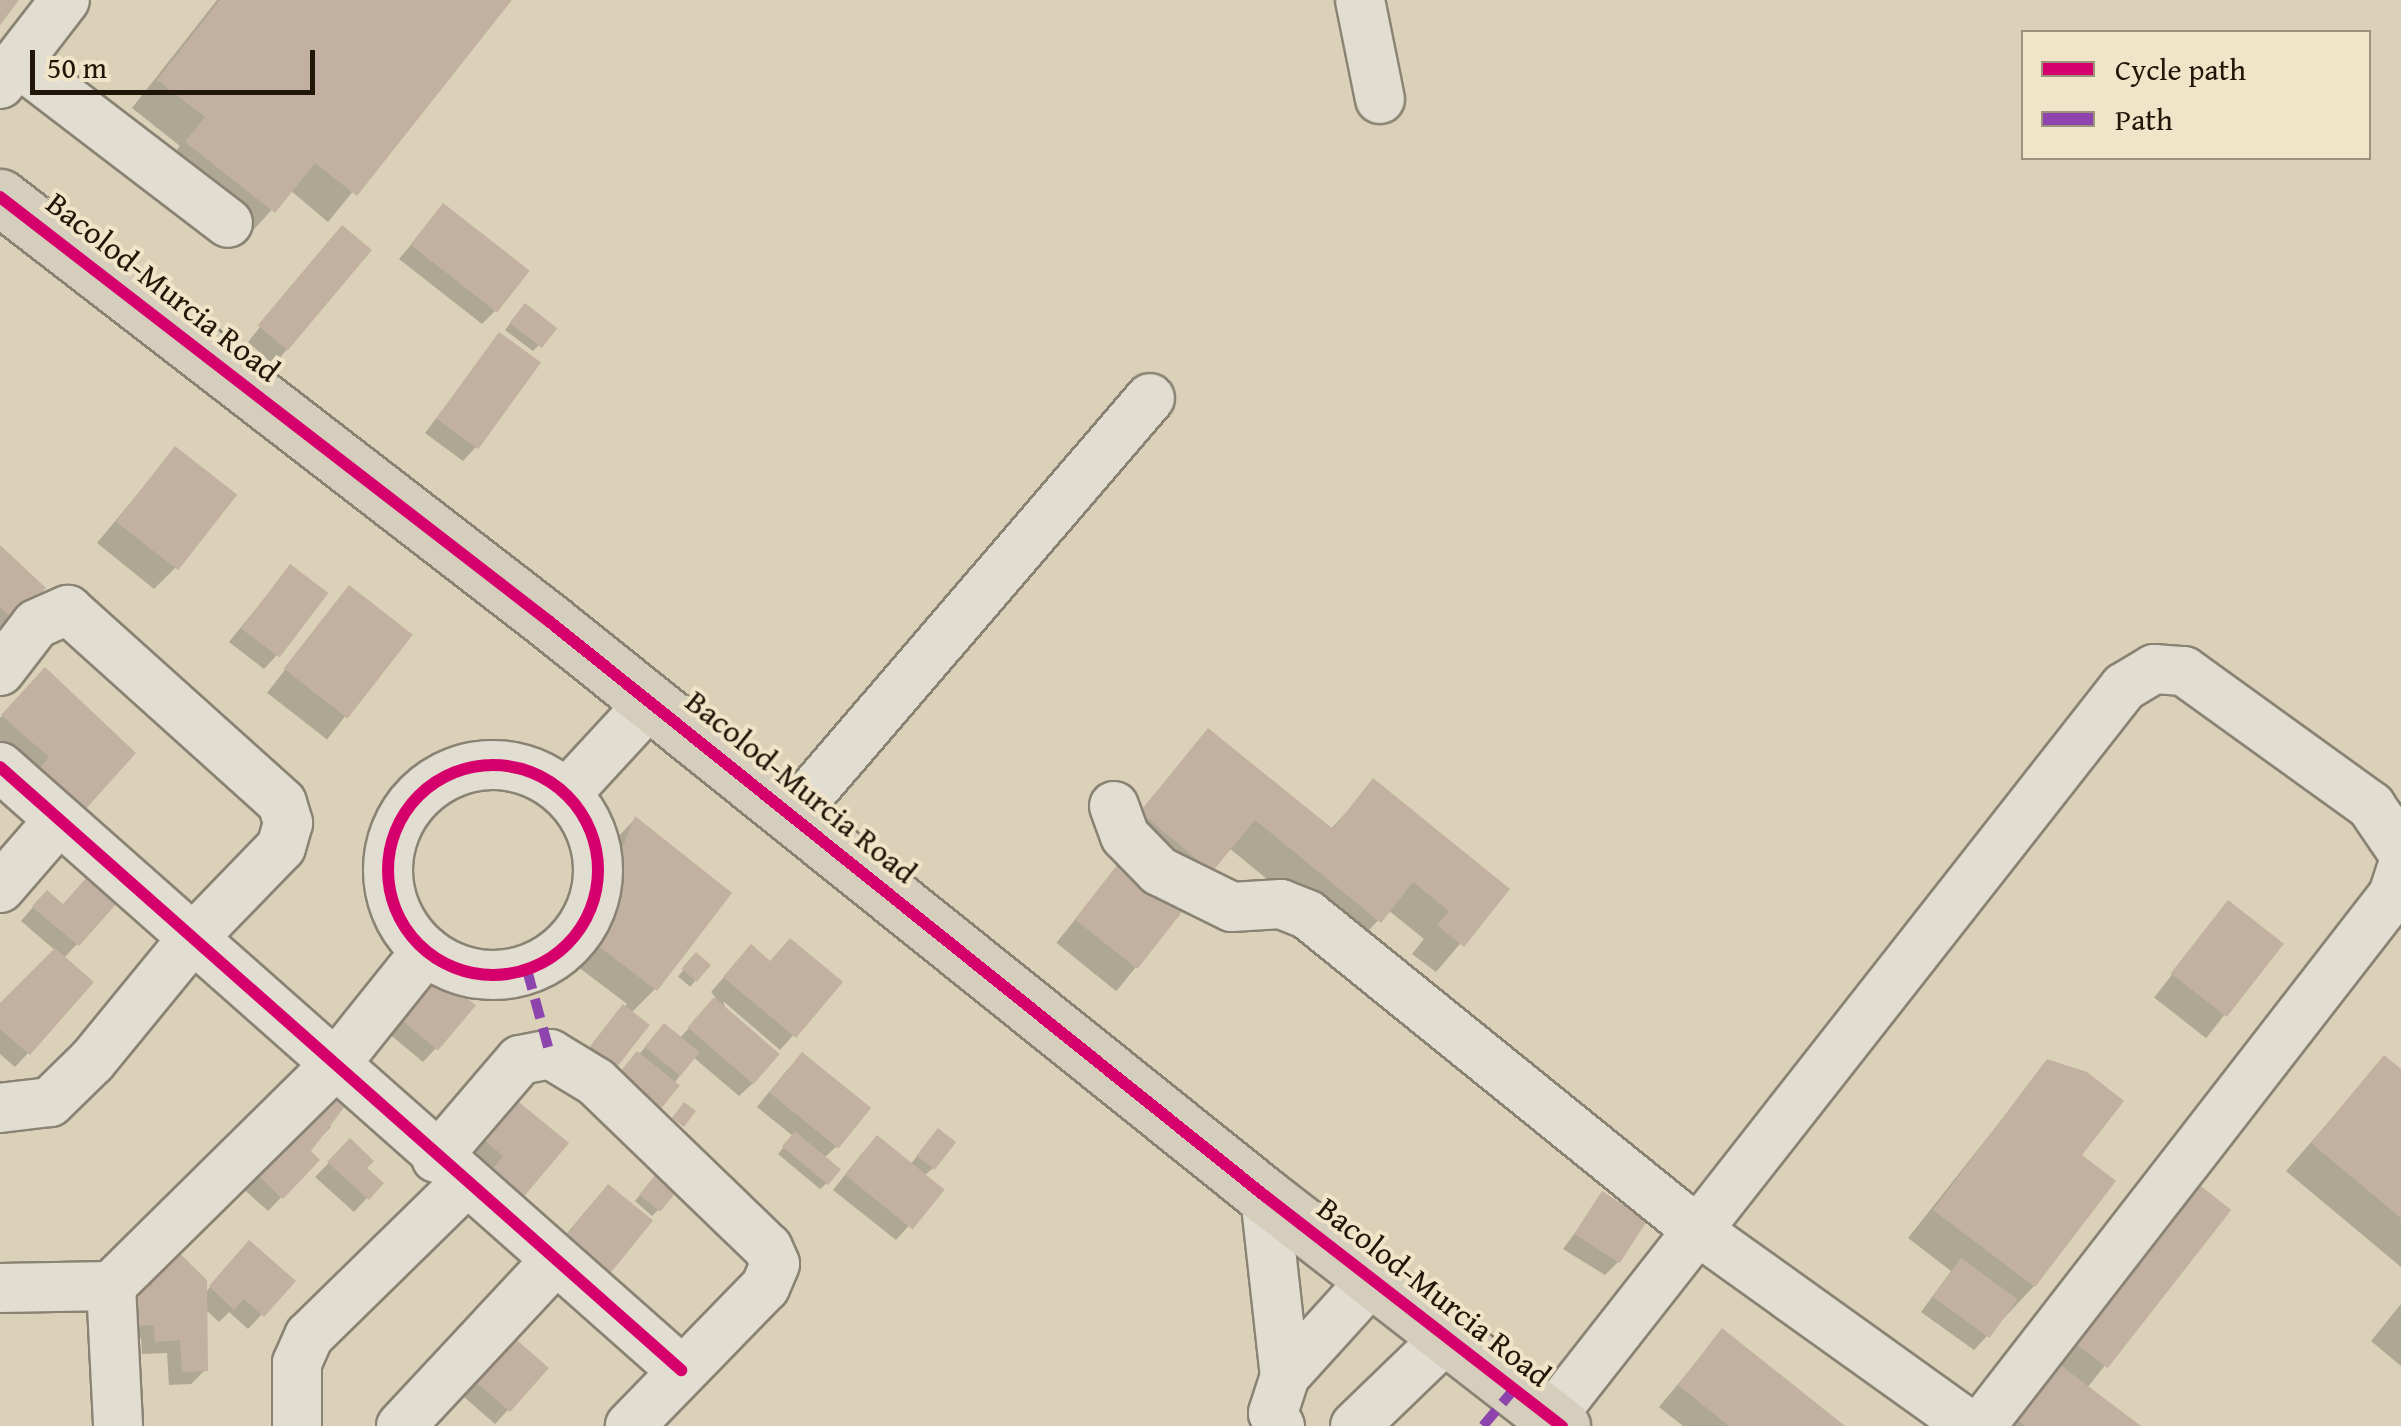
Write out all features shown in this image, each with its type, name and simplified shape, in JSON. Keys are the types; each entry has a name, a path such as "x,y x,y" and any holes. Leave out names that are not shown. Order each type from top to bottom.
{"main road":[{"name":"Bacolod-Murcia Road","path":"0,197 651,702 1265,1196 1557,1421"}],"street":[{"path":"66,0 10,74 228,223"},
{"path":"1360,0 1380,98"},
{"path":"793,814 1150,398"},
{"path":"0,671 36,624 68,610 282,804 288,824 281,846 192,940 50,1102 0,1108"},
{"path":"1557,1421 1694,1228 2124,687 2154,669 2184,671 2228,698 2370,806 2401,850"},
{"path":"567,793 651,702"},
{"path":"476,765 525,768 567,793 591,830 600,872 590,914 564,949 527,970 491,976 456,969 426,951 396,913 386,865 399,819 432,782 476,765"},
{"path":"0,767 450,1171 681,1370"},
{"path":"1114,806 1125,836 1160,871 1232,906 1281,904 1308,915 1694,1228 1971,1426"},
{"path":"0,888 59,820"},
{"path":"1982,1426 2393,894 2401,871"},
{"path":"0,1288 112,1286 333,1066 426,951"},
{"path":"297,1426 297,1363 309,1336 450,1171 520,1060 550,1054 596,1082 768,1248 774,1264 765,1287 630,1426"},
{"path":"1265,1196 1284,1376 1273,1413 1280,1426"},
{"path":"402,1426 555,1260"},
{"path":"1284,1376 1372,1280"},
{"path":"112,1286 118,1426"},
{"path":"1355,1426 1446,1338"}],"building":[{"path":"0,0 19,0 0,25"},
{"path":"220,0 512,0 357,196 315,163 275,213 185,142 205,117 157,80"},
{"path":"443,203 530,271 497,312 410,245"},
{"path":"342,225 372,250 288,350 258,325"},
{"path":"525,303 557,328 542,348 510,323"},
{"path":"499,332 541,363 478,449 436,419"},
{"path":"175,446 237,495 178,570 116,522"},
{"path":"0,545 46,588 15,621 0,607"},
{"path":"290,564 328,593 280,658 241,629"},
{"path":"349,585 413,635 348,718 284,669"},
{"path":"45,667 136,753 84,811 38,770 49,757 1,715"},
{"path":"1208,728 1333,829 1373,778 1510,889 1464,947 1437,925 1449,911 1413,882 1381,923 1255,820 1212,872 1140,812"},
{"path":"635,816 732,893 657,991 584,935 619,889 609,881"},
{"path":"1125,855 1188,904 1138,969 1075,920"},
{"path":"88,876 118,902 79,946 32,906 47,890 63,904"},
{"path":"2228,900 2284,944 2227,1017 2171,973"},
{"path":"790,938 843,982 796,1038 723,977 751,944 770,961"},
{"path":"55,948 94,982 30,1055 0,1029 0,1003"},
{"path":"696,952 711,965 697,982 682,969"},
{"path":"436,972 476,1005 438,1051 398,1017"},
{"path":"714,997 780,1054 753,1084 688,1027"},
{"path":"623,1004 650,1025 617,1067 590,1046"},
{"path":"664,1023 700,1052 680,1076 644,1047"},
{"path":"637,1051 680,1086 660,1110 617,1075"},
{"path":"802,1052 871,1108 838,1148 769,1092"},
{"path":"2384,1055 2401,1069 2401,1218 2311,1143"},
{"path":"2047,1059 2087,1072 2124,1101 2082,1155 2116,1181 2035,1287 1933,1210"},
{"path":"327,1087 346,1105 311,1151 320,1160 283,1199 250,1168"},
{"path":"509,1094 569,1143 521,1200 489,1174 503,1156 476,1133"},
{"path":"684,1102 696,1111 684,1127 672,1118"},
{"path":"938,1128 956,1142 935,1170 916,1156"},
{"path":"795,1131 841,1170 828,1185 782,1146"},
{"path":"877,1135 945,1190 913,1229 845,1175"},
{"path":"350,1138 374,1161 367,1168 384,1183 369,1200 327,1162"},
{"path":"660,1169 681,1186 660,1212 639,1195"},
{"path":"2184,1173 2231,1210 2108,1368 2060,1331"},
{"path":"608,1184 653,1221 611,1273 566,1236"},
{"path":"1602,1191 1647,1220 1620,1263 1574,1234"},
{"path":"249,1240 296,1281 264,1317 244,1299 234,1310 209,1286"},
{"path":"167,1241 207,1280 208,1371 182,1372 180,1340 155,1342 154,1325 131,1326 128,1287 152,1286 151,1266"},
{"path":"1961,1258 2018,1299 1989,1338 1933,1297"},
{"path":"501,1326 549,1368 510,1412 476,1382 493,1362"},
{"path":"1722,1328 1845,1426 1729,1426 1678,1385"},
{"path":"2043,1352 2141,1426 2025,1426 2001,1408"}],"marked path":[{"path":"527,970 550,1054"},
{"path":"1483,1426 1516,1387"}],"cycle path":[{"path":"0,197 550,622 1265,1196 1562,1426"},
{"path":"493,765 533,773 567,796 590,830 598,870 590,910 567,944 533,967 493,975 453,967 419,944 396,910 388,870 396,830 419,796 453,773 493,765"},
{"path":"0,767 681,1370"}]}
